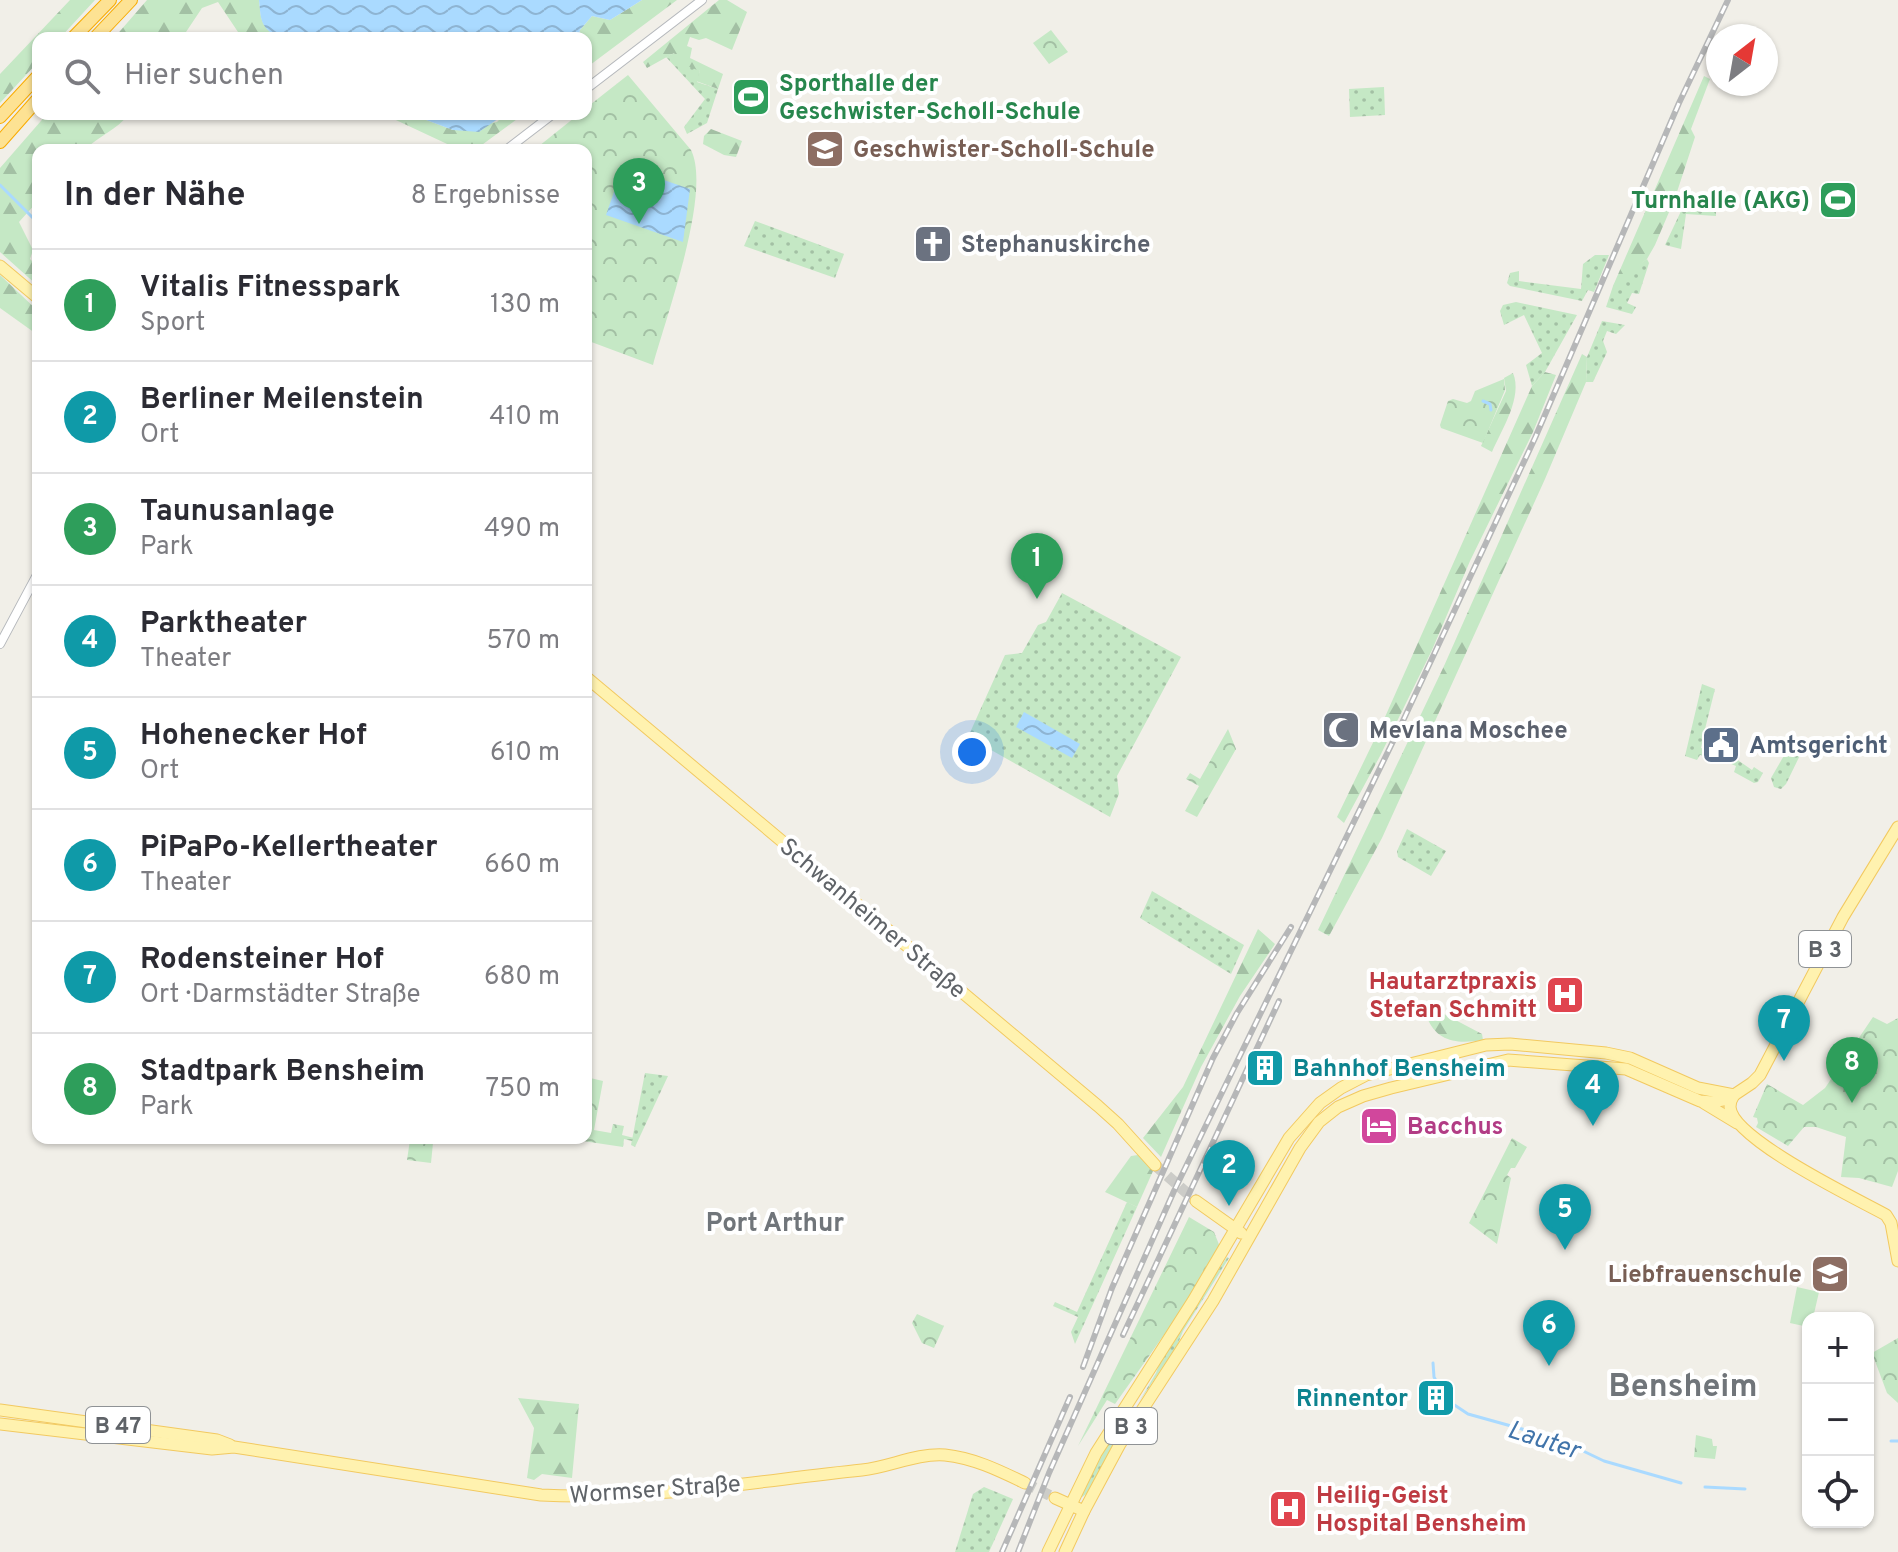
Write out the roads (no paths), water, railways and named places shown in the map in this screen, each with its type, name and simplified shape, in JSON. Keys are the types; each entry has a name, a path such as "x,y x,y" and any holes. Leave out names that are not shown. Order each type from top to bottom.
{"highway":[{"path":"79,32 110,0"},
{"path":"101,32 131,0"},
{"path":"0,117 32,82"},
{"path":"0,142 32,106"}],"main road":[{"path":"0,266 32,293"},
{"name":"Schwanheimer Straße","path":"592,682 1098,1106 1155,1165"},
{"name":"B 3","path":"1048,1552 1069,1504 1129,1398 1303,1120 1341,1088 1366,1075 1486,1045 1510,1044 1606,1053 1630,1058 1698,1088 1734,1095 1760,1075 1843,917 1898,827"},
{"name":"B 3","path":"1065,1552 1084,1511 1142,1408 1213,1301 1300,1148 1316,1126 1338,1107 1363,1096 1508,1060 1626,1069 1700,1101"},
{"path":"1700,1101 1717,1102 1734,1095 1741,1126"},
{"path":"1700,1101 1741,1126 1759,1143 1886,1215 1891,1223 1898,1261"},
{"path":"1196,1201 1250,1239"},
{"path":"1129,1398 1142,1408"},
{"name":"Wormser Straße","path":"0,1410 217,1440 234,1447 541,1495 579,1497 826,1474 940,1455 977,1462 1025,1483"},
{"name":"Wormser Straße","path":"0,1424 212,1449 234,1447"},
{"path":"1055,1498 1084,1511"}],"street":[{"path":"592,84 702,0"},
{"path":"514,144 545,120"},
{"path":"0,644 32,584"}],"water":[{"path":"259,0 642,0 610,20 592,16 580,32 271,32 260,13"},
{"path":"426,120 496,120 479,132 453,130"},
{"path":"623,166 690,189 683,242 606,215"},
{"path":"1024,712 1080,744 1072,758 1016,727"}],"waterway":[{"path":"0,185 32,217"},
{"path":"1483,401 1490,404 1491,410"},
{"name":"Lauter","path":"1433,1363 1434,1377 1441,1390 1450,1402 1468,1414 1558,1439 1604,1461 1681,1483"},
{"name":"Lauter","path":"1891,1441 1898,1441"},
{"name":"Lauter","path":"1705,1487 1745,1489"}],"tunnel":[{"path":"1155,1165 1196,1201"},
{"path":"1025,1483 1055,1498"}],"railway":[{"path":"1018,1552 1049,1473 1174,1191 1401,725 1535,438 1679,103 1728,0"},
{"path":"1083,1367 1112,1288 1213,1058 1237,1013 1291,927"},
{"path":"1123,1335 1279,1001"},
{"path":"1002,1552 1070,1397"}],"place":[{"name":"Sporthalle der Geschwister-Scholl-Schule","path":"751,97"},
{"name":"Geschwister-Scholl-Schule","path":"825,149"},
{"name":"Turnhalle (AKG)","path":"1838,200"},
{"name":"Taunusanlage","path":"639,224"},
{"name":"Stephanuskirche","path":"933,244"},
{"name":"Vitalis Fitnesspark","path":"1037,599"},
{"name":"Mevlana Moschee","path":"1341,730"},
{"name":"Amtsgericht","path":"1721,745"},
{"name":"Hautarztpraxis Stefan Schmitt","path":"1565,995"},
{"name":"Rodensteiner Hof","path":"1784,1061"},
{"name":"Bahnhof Bensheim","path":"1265,1068"},
{"name":"Stadtpark Bensheim","path":"1852,1103"},
{"name":"Bacchus","path":"1379,1126"},
{"name":"Parktheater","path":"1593,1126"},
{"name":"Berliner Meilenstein","path":"1229,1206"},
{"name":"Hohenecker Hof","path":"1565,1250"},
{"name":"Liebfrauenschule","path":"1830,1274"},
{"name":"PiPaPo-Kellertheater","path":"1549,1366"},
{"name":"Rinnentor","path":"1436,1398"},
{"name":"Heilig-Geist Hospital Bensheim","path":"1288,1509"}],"district":[{"name":"Port Arthur","path":"775,1222"},
{"name":"Bensheim","path":"1683,1385"}]}
